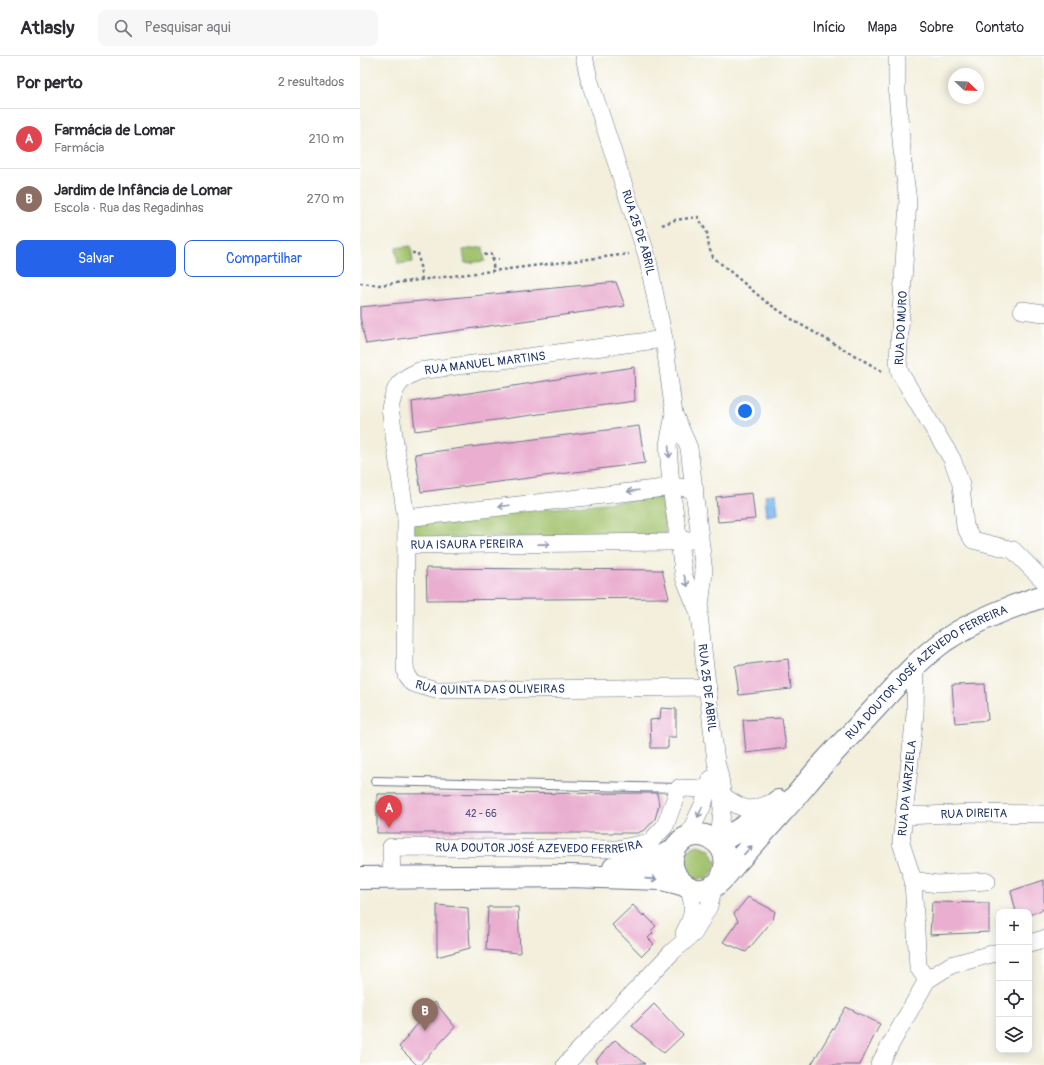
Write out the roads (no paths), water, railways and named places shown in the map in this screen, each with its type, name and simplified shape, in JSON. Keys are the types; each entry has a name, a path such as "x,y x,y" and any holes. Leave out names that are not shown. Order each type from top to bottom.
{"main road":[{"name":"RUA DOUTOR JOSÉ AZEVEDO FERREIRA","path":"360,878 570,876 662,880 697,890 706,890 718,882 916,664 944,642 970,625 1012,606 1044,596"},
{"name":"RUA DOUTOR JOSÉ AZEVEDO FERREIRA","path":"570,876 603,869 630,867 655,860 696,835 703,835 712,838 718,843 760,816 822,766"},
{"path":"718,843 724,851 727,861 726,870 718,882"},
{"path":"680,845 672,864 676,877 685,886"}],"street":[{"name":"RUA 25 DE ABRIL","path":"584,56 589,79 647,256 664,340 674,414 689,448 704,572 699,614 716,762"},
{"name":"RUA DO MURO","path":"897,56 897,92 908,201 898,361 900,373 952,459 961,484 965,527 973,540 1013,550 1044,581"},
{"path":"1022,310 1044,313"},
{"name":"RUA MANUEL MARTINS","path":"406,518 390,408 394,391 405,377 419,371 664,340"},
{"name":"RUA 25 DE ABRIL","path":"674,414 668,445 678,542 684,578 699,614"},
{"path":"406,518 672,487 695,490"},
{"name":"RUA ISAURA PEREIRA","path":"406,518 406,545 678,542"},
{"path":"678,542 692,540 700,535"},
{"name":"RUA QUINTA DAS OLIVEIRAS","path":"406,545 404,664 406,675 412,683 436,690 708,687"},
{"name":"RUA DA VARZIELA","path":"916,664 915,714 901,843 913,880 918,967 927,980"},
{"path":"680,845 700,810 716,762"},
{"path":"716,762 721,779 723,796 721,828 718,843"},
{"path":"679,788 708,789"},
{"name":"RUA DOUTOR JOSÉ AZEVEDO FERREIRA","path":"392,878 391,847 617,850 650,842 665,826 679,788"},
{"name":"RUA DOUTOR JOSÉ AZEVEDO FERREIRA","path":"723,796 745,809 756,809 782,799"},
{"name":"RUA DIREITA","path":"904,816 975,813 1044,814"},
{"path":"913,880 937,884 987,881"},
{"path":"564,1065 672,952 694,932 709,906 718,882"},
{"path":"672,952 687,928 693,909 693,900 685,886"},
{"path":"1032,942 1044,939"},
{"path":"879,1065 927,980 951,965 996,953"}],"lane":[{"path":"375,780 679,788"}],"water":[{"path":"776,494 778,514 767,516 765,495"}],"place":[{"name":"Farmácia de Lomar","path":"389,828"},
{"name":"Jardim de Infância de Lomar","path":"425,1031"}]}
